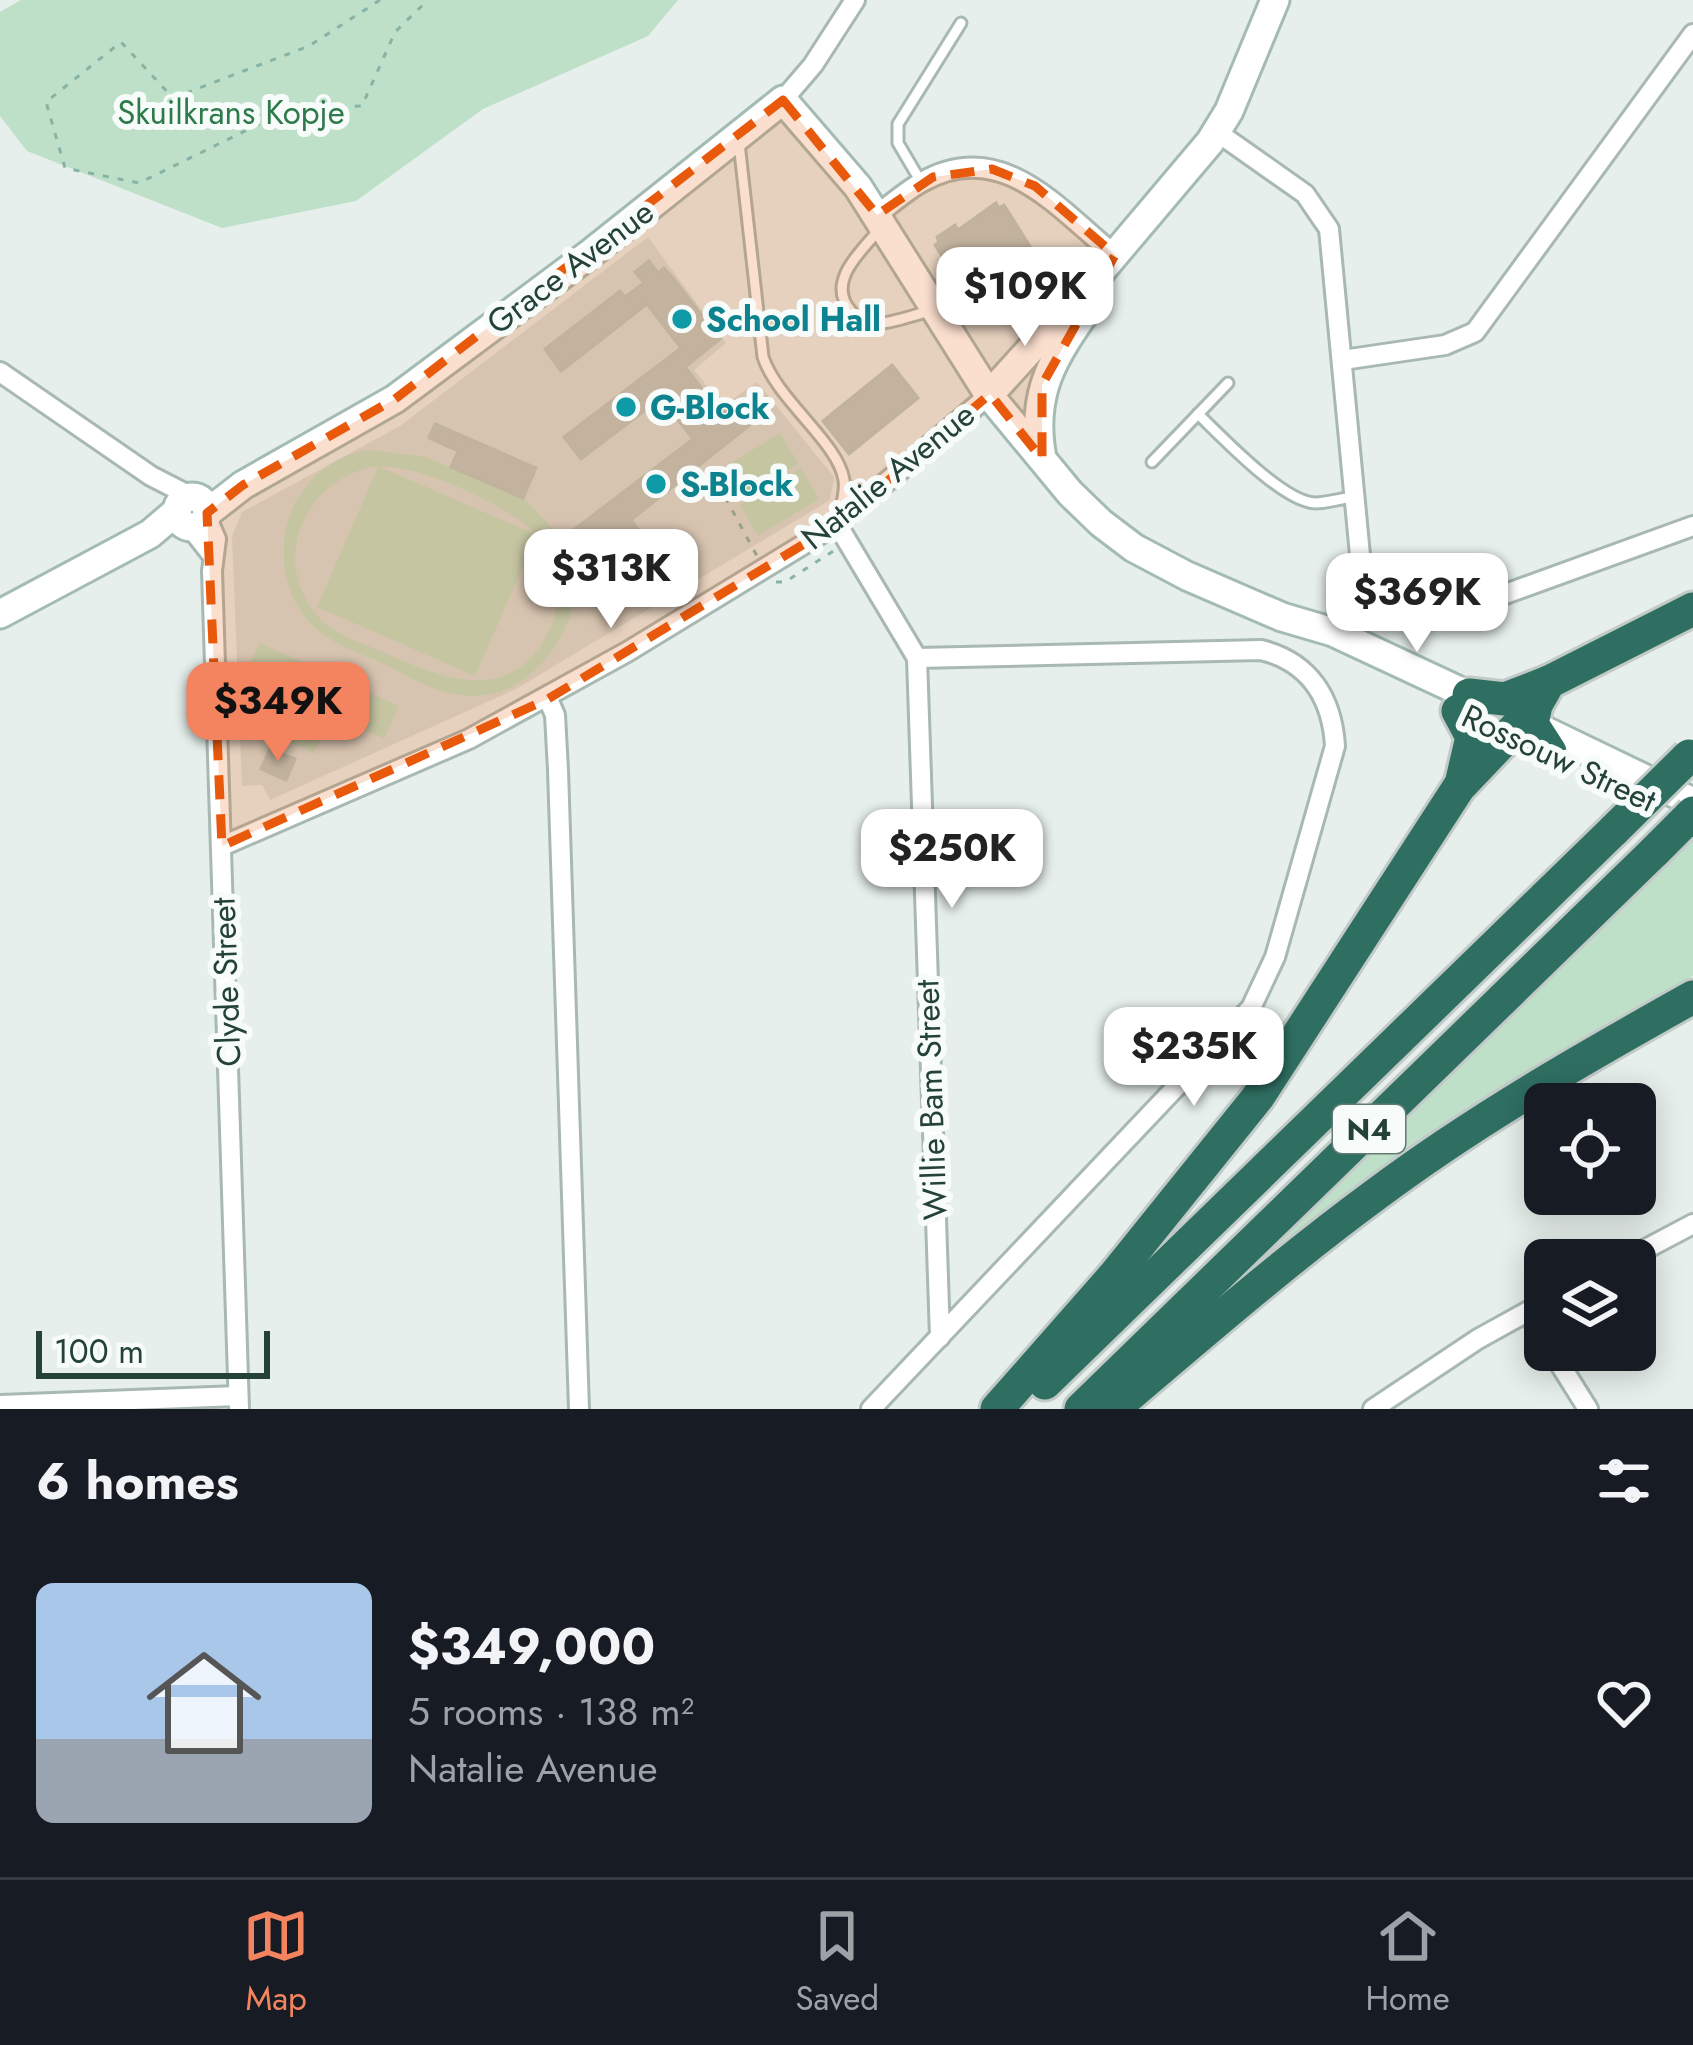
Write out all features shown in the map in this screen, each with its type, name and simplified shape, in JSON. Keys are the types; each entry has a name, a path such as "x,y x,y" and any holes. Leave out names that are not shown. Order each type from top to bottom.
{"highway":[{"path":"997,1409 1114,1276 1258,1097 1459,787 1473,747 1463,703 1505,699 1549,682 1693,609"},
{"path":"1459,787 1528,732 1549,682"},
{"name":"N4","path":"1018,1409 1691,754"},
{"name":"N4","path":"1082,1409 1693,817"},
{"path":"1113,1409 1264,1280 1375,1195 1511,1102 1693,998"}],"street":[{"name":"Grace Avenue","path":"0,614 394,400 782,100 813,65 855,0"},
{"name":"Natalie Avenue","path":"222,846 452,747 548,699 837,524 989,394 1115,255 1217,132 1275,0"},
{"path":"1343,360 1445,345 1475,332 1693,34"},
{"name":"Rossouw Street","path":"782,100 842,164 989,394 1101,524 1186,576 1300,623 1334,649 1693,802"},
{"path":"1217,132 1299,189 1321,212 1332,242 1360,555 1373,590 1404,616 1434,619 1693,526"},
{"path":"880,220 921,182 970,169 992,170 1018,177 1042,191 1115,255 1109,274 1042,386 1037,407 1042,459"},
{"name":"Clyde Street","path":"0,372 152,476 191,512 212,555 239,1402"},
{"name":"Willie Bam Street","path":"837,524 916,658 940,1337"},
{"path":"872,1409 1256,1000 1275,957 1335,746 1325,700 1304,671 1278,655 1250,648 916,658"},
{"path":"548,699 555,715 558,770 579,1409"},
{"name":"Rossouw Street","path":"1528,732 1693,817"},
{"path":"1656,1244 1693,1224"},
{"path":"1373,1409 1524,1314"},
{"path":"1564,1371 1588,1409"},
{"path":"0,1406 239,1402"}],"lane":[{"path":"921,182 898,143 898,124 961,23"},
{"path":"738,137 763,357 774,381 840,467 844,491 837,524"},
{"path":"880,220 841,284 845,305 859,321 871,324 936,309"},
{"path":"1152,462 1228,382"},
{"path":"1198,414 1252,466 1306,501 1354,496"}],"path":[{"path":"380,0 308,46 173,98 121,41 46,102 65,168 139,183 292,108 362,106 395,32 428,0"},
{"path":"718,484 760,560"},
{"path":"771,578 785,583 837,549"}],"highlighted area":[{"path":"783,100 877,215 933,177 992,169 1035,186 1115,255 1042,385 1042,459 990,394 837,524 548,699 222,846 207,513 243,485 395,399"}],"shaded area":[{"path":"648,237 726,343 694,370 723,406 757,382 834,477 830,500 516,689 270,800 262,785 242,786 232,536 242,512 400,426"}],"green space":[{"name":"Skuilkrans Kopje","path":"21,0 678,0 648,36 483,109 356,201 222,228 27,151 0,116 0,12"},
{"path":"780,433 799,464 738,501 719,470"},
{"path":"360,452 427,457 526,501 569,551 574,566 570,616 550,654 524,679 492,694 445,692 339,644 301,612 284,560 293,507 323,469","holes":["378,467 317,607 475,676 537,535 557,582 554,619 533,655 495,678 450,677 338,632 317,615 296,570 296,547 313,505 349,475","380,467 417,472 463,489 507,512 537,535"]},
{"path":"801,468 819,499 758,536 740,505"},
{"path":"260,643 325,672 310,705 245,675"},
{"path":"333,676 399,706 384,739 318,709"},
{"path":"263,691 329,721 314,753 249,724"},
{"path":"1693,840 1693,976 1467,1109 1359,1184 1256,1266"}],"building":[{"path":"996,203 999,208 1004,205 1043,267 1042,274 1023,286 1020,282 984,312 981,307 976,310 935,245 937,237 955,225 958,230"},
{"path":"649,261 658,273 664,268 720,339 685,367 722,415 744,398 748,403 760,394 771,408 631,520 655,551 604,591 567,535 693,439 661,398 581,459 564,437 681,348 647,304 561,371 545,349 620,291 625,297 644,283 635,272"},
{"path":"892,365 918,398 849,454 823,421"},
{"path":"435,424 536,468 523,498 451,467 458,451 429,438"},
{"path":"270,749 295,759 286,780 261,769"}],"place":[{"name":"School Hall","path":"682,319"},
{"name":"G-Block","path":"626,407"},
{"name":"S-Block","path":"656,484"}]}
